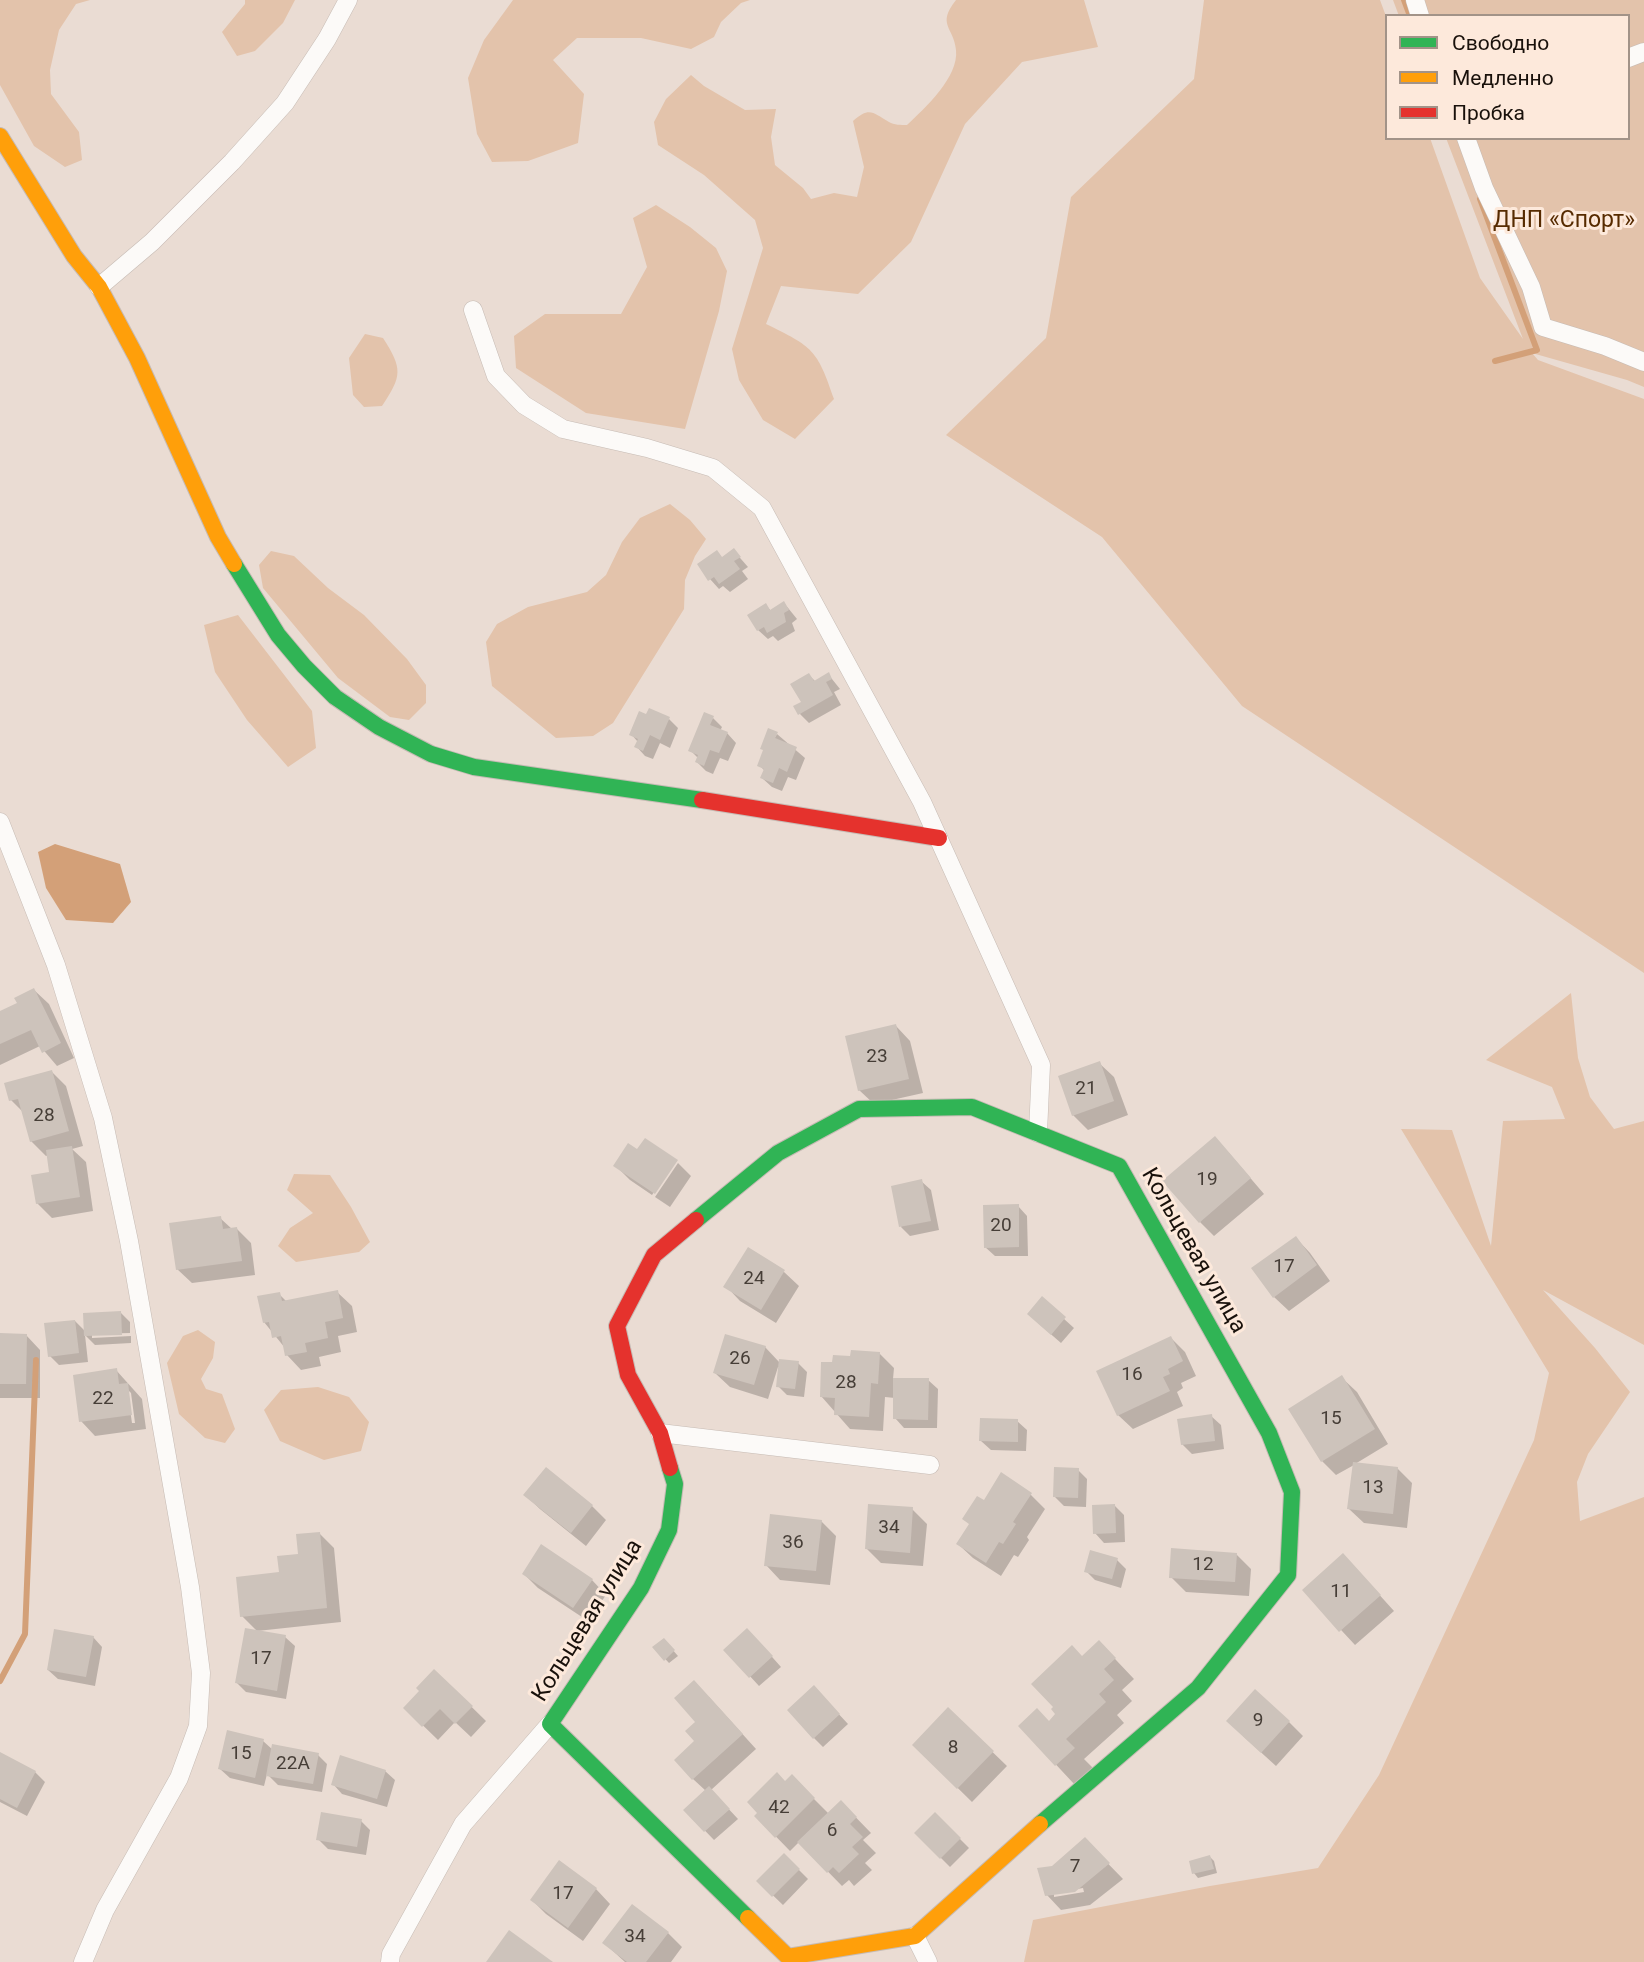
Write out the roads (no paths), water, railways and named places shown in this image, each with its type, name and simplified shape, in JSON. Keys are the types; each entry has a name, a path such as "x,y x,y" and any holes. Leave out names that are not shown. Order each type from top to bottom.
{"street":[{"path":"99,286 152,242 232,162 285,103 327,39 348,0"},
{"path":"0,136 74,256 99,286 137,358 218,537 249,590 278,635 335,697 379,727 431,754 474,767 939,838"},
{"path":"1466,140 1484,188 1531,288 1543,327 1605,346 1644,362"},
{"path":"473,310 496,376 524,405 563,429 647,448 713,468 762,508 922,802 1041,1065 1038,1133"},
{"path":"0,821 55,965 103,1118 129,1241 190,1587 201,1673 198,1726 179,1778 105,1910 83,1962"},
{"name":"Кольцевая улица","path":"972,1107 1119,1166 1269,1433 1292,1492 1288,1575 1198,1688 994,1863 915,1936 786,1959 550,1724 641,1588 669,1530 675,1485 660,1433 628,1375 617,1326 654,1255 778,1153 859,1109 972,1107"},
{"path":"660,1433 930,1465"},
{"path":"390,1962 391,1954 463,1824 550,1724"},
{"path":"915,1936 928,1962"}],"waterway":[{"path":"1404,0 1409,14"},
{"path":"1480,199 1537,350 1495,361"},
{"path":"0,1681 25,1634 36,1360"}],"park label":[{"name":"ДНП «Спорт»","path":"1564,221"}]}
